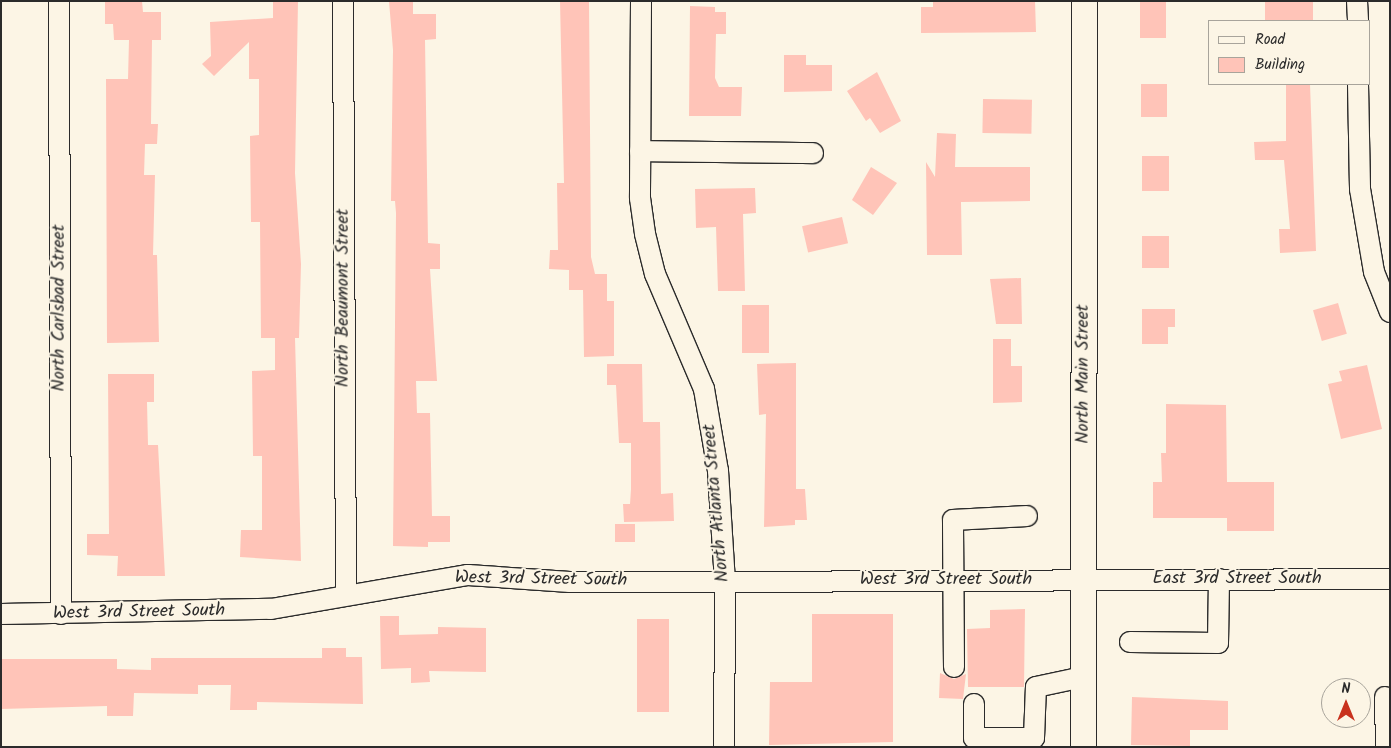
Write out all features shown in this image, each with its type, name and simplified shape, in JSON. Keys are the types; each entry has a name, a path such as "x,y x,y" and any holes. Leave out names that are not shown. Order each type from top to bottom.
{"main road":[{"name":"North Main Street","path":"1083,747 1084,1"}],"street":[{"name":"North Carlsbad Street","path":"59,1 61,614"},
{"name":"North Beaumont Street","path":"344,1 346,594"},
{"name":"North Atlanta Street","path":"641,1 640,151 645,234 655,274 704,389 712,424 725,582 724,747"},
{"path":"1357,1 1358,20"},
{"path":"1358,85 1360,189 1374,272 1390,312"},
{"path":"640,151 813,153"},
{"path":"954,668 953,520 1027,516"},
{"name":"West 3rd Street South","path":"1,614 223,613 271,609 346,594 468,575 725,582 1084,579"},
{"name":"East 3rd Street South","path":"1084,579 1390,579"},
{"path":"1130,642 1218,643 1219,580"},
{"path":"974,704 974,738 1034,738 1036,687 1083,677"},
{"path":"1386,697 1386,747"}],"building":[{"path":"105,1 142,1 143,12 161,12 161,40 152,40 151,124 158,124 157,144 145,144 144,175 155,175 153,255 157,255 159,342 107,343 106,79 128,79 129,40 114,40 113,24 105,24"},
{"path":"273,1 298,1 295,173 301,264 299,338 295,338 301,561 240,557 241,530 262,530 262,456 253,456 252,371 275,370 275,338 261,338 260,222 251,222 250,136 259,135 259,79 249,79 249,42 214,76 202,64 211,56 210,22 273,18"},
{"path":"389,1 413,1 413,14 436,14 436,39 425,40 428,243 440,244 440,269 430,269 437,381 416,381 417,413 430,413 432,516 450,516 450,542 428,542 428,547 393,546 396,213 395,201 391,201 393,50"},
{"path":"560,1 589,1 591,257 595,274 607,274 607,301 614,301 614,356 584,357 583,290 569,290 569,270 549,269 550,250 558,250 557,183 564,183"},
{"path":"933,1 1035,1 1036,32 921,33 921,7 933,7"},
{"path":"1140,1 1166,1 1166,38 1140,38"},
{"path":"1265,1 1313,1 1313,20 1265,20"},
{"path":"690,6 715,7 715,12 726,12 726,34 716,34 715,78 719,87 742,87 741,116 689,116"},
{"path":"784,55 806,55 806,65 832,65 832,91 784,92"},
{"path":"877,72 901,121 880,133 870,118 866,121 847,91"},
{"path":"1141,84 1167,84 1167,117 1141,117"},
{"path":"1286,85 1310,85 1316,251 1280,253 1279,229 1290,229 1284,160 1255,160 1254,142 1286,141"},
{"path":"983,99 1032,100 1031,134 982,133"},
{"path":"937,133 956,134 955,167 1030,167 1030,201 961,202 962,255 927,255 926,162 935,177"},
{"path":"1142,156 1169,156 1169,191 1142,191"},
{"path":"871,167 897,183 873,215 852,200"},
{"path":"755,188 756,213 743,214 745,291 718,291 716,227 696,228 695,189"},
{"path":"842,217 848,243 808,253 802,226"},
{"path":"1142,236 1169,236 1169,268 1142,268"},
{"path":"1021,278 1022,324 996,324 990,279"},
{"path":"1338,303 1347,334 1322,341 1313,310"},
{"path":"742,305 769,305 769,353 742,353"},
{"path":"1142,309 1175,309 1175,327 1168,327 1168,344 1142,344"},
{"path":"993,339 1011,339 1011,366 1022,366 1022,402 993,403"},
{"path":"796,363 796,489 805,489 807,520 795,520 795,525 764,527 766,414 759,415 757,364"},
{"path":"607,364 642,364 643,422 660,422 661,494 673,493 674,521 624,522 623,504 630,504 631,443 619,443 616,385 607,385"},
{"path":"1367,365 1382,429 1341,439 1328,384 1342,381 1339,371"},
{"path":"108,374 154,374 154,402 147,402 148,445 158,445 165,576 117,576 118,556 87,555 87,534 109,534"},
{"path":"1166,404 1226,405 1227,482 1274,482 1274,531 1227,531 1227,518 1153,518 1153,482 1162,482 1161,453 1166,453"},
{"path":"615,524 635,524 635,542 615,542"},
{"path":"1025,609 1024,687 968,687 967,629 990,628 990,610"},
{"path":"812,614 893,614 893,742 769,745 770,682 812,682"},
{"path":"380,616 399,616 399,635 438,634 438,627 486,628 486,672 429,671 430,682 411,683 411,668 381,669"},
{"path":"637,619 669,619 669,712 637,712"},
{"path":"322,648 346,648 346,657 362,657 363,704 257,702 257,710 230,710 231,685 198,685 198,694 134,693 133,716 107,716 107,706 1,709 1,659 117,659 117,669 151,670 151,658 322,658"},
{"path":"940,673 954,679 966,674 963,699 939,698"},
{"path":"1132,697 1228,701 1228,730 1190,730 1190,746 1131,745"}]}
